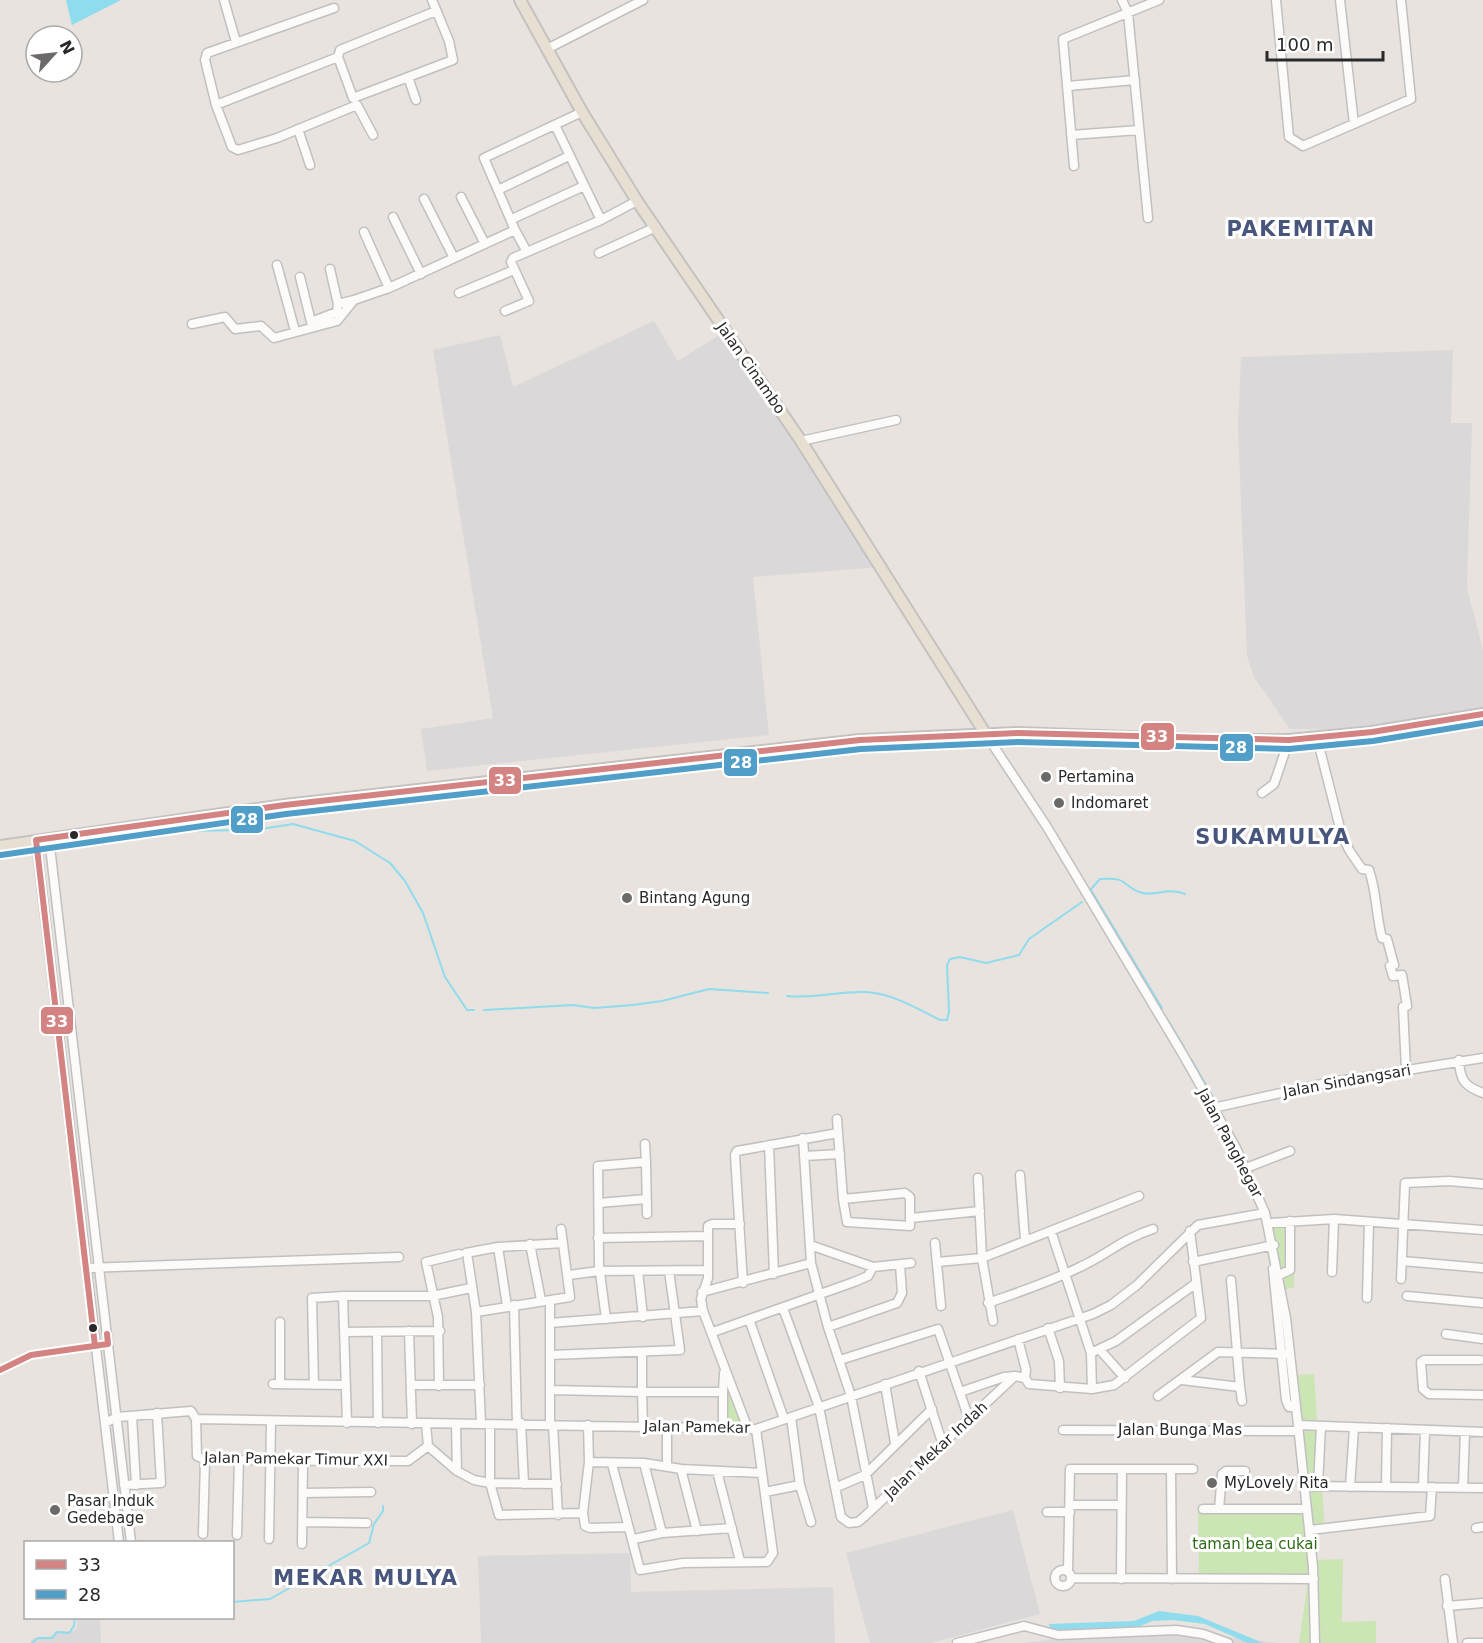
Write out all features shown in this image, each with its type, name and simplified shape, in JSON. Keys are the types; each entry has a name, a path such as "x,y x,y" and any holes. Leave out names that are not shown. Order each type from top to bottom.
{"main road":[{"name":"Jalan Cinambo","path":"520,0 579,107 637,201 801,441 986,733"},
{"path":"0,846 37,847 285,805 860,740 986,733 1208,740 1288,740 1372,732 1483,714"}],"street":[{"path":"224,0 236,42"},
{"path":"334,8 236,42 205,56 216,105 232,147 238,150 298,129 355,101 454,58 432,0"},
{"path":"547,49 643,0"},
{"path":"1122,0 1128,13 1148,218"},
{"path":"1074,165 1063,39 1159,0"},
{"path":"1276,0 1289,137 1303,146 1411,99 1401,0"},
{"path":"1340,0 1354,124"},
{"path":"373,135 355,101 339,57 340,50 436,11"},
{"path":"216,105 339,57"},
{"path":"408,77 416,100"},
{"path":"1068,86 1134,80"},
{"path":"527,252 514,230 512,219 484,162 485,156 555,125 579,107"},
{"path":"555,125 568,156 602,220"},
{"path":"298,129 310,165"},
{"path":"1071,135 1139,130"},
{"path":"498,190 568,156"},
{"path":"512,219 584,186"},
{"path":"461,197 485,244"},
{"path":"424,199 454,258"},
{"path":"505,311 529,301 511,260 602,220 637,201"},
{"path":"393,217 421,274"},
{"path":"599,253 656,227"},
{"path":"338,304 389,288 514,230"},
{"path":"364,232 389,288"},
{"path":"277,265 295,331"},
{"path":"300,277 311,322 332,316 337,312 338,304 330,268"},
{"path":"459,293 514,270"},
{"path":"192,324 225,317 235,329 261,326 274,338 337,321 354,300"},
{"path":"801,441 896,420"},
{"name":"Jalan Panghegar","path":"986,733 1047,827 1213,1108 1246,1168 1269,1223 1279,1275 1285,1354 1296,1407 1310,1530 1314,1579 1315,1642"},
{"path":"1317,738 1341,832 1349,850 1362,869 1369,870 1376,889 1382,938 1387,939 1394,965 1390,966 1393,976 1402,975 1407,1006 1403,1006 1406,1070"},
{"path":"1262,792 1274,784 1288,740"},
{"path":"50,845 131,1541"},
{"path":"37,847 119,1541"},
{"name":"Jalan Sindangsari","path":"1213,1108 1326,1083 1483,1058"},
{"path":"1459,1060 1462,1081 1466,1087 1483,1093"},
{"path":"837,1119 843,1199 845,1218 850,1223 906,1228 910,1226 910,1197 905,1192 843,1199"},
{"path":"742,1283 735,1155 737,1151 838,1133"},
{"path":"803,1138 811,1263 828,1327 851,1396 873,1508"},
{"path":"645,1144 647,1214"},
{"path":"768,1145 774,1274"},
{"path":"1246,1168 1290,1151"},
{"path":"804,1156 840,1154"},
{"path":"606,1320 599,1270 598,1166 646,1162"},
{"path":"1020,1175 1025,1240"},
{"path":"978,1178 982,1258 988,1303 993,1321"},
{"path":"1401,1279 1404,1185 1407,1181 1483,1184"},
{"path":"938,1262 982,1258 1139,1196"},
{"path":"599,1203 646,1199"},
{"path":"911,1218 980,1211"},
{"name":"Jalan Pamekar","path":"117,1417 192,1411 196,1419 271,1422 519,1423 752,1429 1111,1305 1128,1292 1198,1225 1265,1213"},
{"path":"1269,1223 1334,1219 1483,1230"},
{"path":"1332,1272 1334,1219"},
{"path":"1279,1275 1290,1270 1290,1221"},
{"path":"1366,1298 1369,1222"},
{"path":"612,1464 628,1527 634,1539 640,1570 683,1563 767,1562 772,1558 765,1492 752,1429 724,1370 713,1332 703,1311 702,1292 706,1286 708,1270 709,1224 740,1224"},
{"path":"476,1312 570,1297 561,1229"},
{"path":"988,1303 1066,1274 1090,1263 1128,1237 1153,1229"},
{"path":"1051,1231 1091,1353 1092,1389"},
{"path":"1018,1339 1026,1370 1025,1378 1029,1384 1092,1389 1107,1388 1125,1378 1201,1318 1190,1231"},
{"path":"598,1238 707,1236"},
{"path":"439,1386 440,1331 426,1260 498,1247 563,1242"},
{"path":"936,1243 941,1306"},
{"path":"530,1244 550,1323 552,1424 558,1515"},
{"path":"810,1245 873,1267 912,1263"},
{"path":"1193,1262 1274,1245"},
{"path":"498,1247 511,1305 524,1484"},
{"path":"464,1253 476,1312 480,1385 490,1483 499,1515 584,1513"},
{"path":"86,1268 399,1257"},
{"path":"1402,1262 1483,1268"},
{"path":"702,1292 811,1263"},
{"path":"828,1327 897,1303 902,1293 900,1265"},
{"path":"1158,1396 1182,1380 1206,1358 1218,1352 1285,1354 1272,1266"},
{"path":"713,1332 868,1276 873,1267"},
{"path":"568,1275 599,1270 708,1270"},
{"path":"638,1271 643,1317"},
{"path":"550,1355 680,1350 669,1271"},
{"path":"1231,1280 1242,1401"},
{"path":"1091,1353 1116,1341 1195,1284"},
{"path":"314,1385 312,1299 342,1296 432,1296 471,1288"},
{"path":"342,1296 348,1423"},
{"path":"1407,1296 1483,1303"},
{"path":"783,1308 819,1407 837,1487 865,1475 932,1409"},
{"path":"550,1323 703,1311"},
{"path":"749,1319 788,1418 800,1485 811,1522"},
{"path":"280,1322 276,1384 346,1385"},
{"path":"1048,1328 1059,1361 1060,1388"},
{"path":"840,1360 936,1329 940,1331 969,1419"},
{"path":"409,1331 412,1424"},
{"path":"344,1332 440,1331"},
{"path":"377,1332 378,1423"},
{"path":"1446,1334 1483,1339"},
{"path":"1100,1350 1125,1378"},
{"path":"642,1352 643,1427"},
{"path":"1480,1360 1424,1360 1421,1362 1423,1389 1429,1394 1483,1395"},
{"path":"723,1430 724,1370"},
{"path":"919,1371 942,1442"},
{"name":"Jalan Mekar Indah","path":"837,1487 839,1510 847,1522 858,1522 1015,1376"},
{"path":"960,1392 1004,1377 1025,1378"},
{"path":"1182,1380 1240,1387"},
{"path":"885,1384 895,1443"},
{"path":"411,1385 480,1385"},
{"path":"551,1390 723,1392"},
{"path":"124,1485 159,1484 161,1482 157,1413"},
{"path":"132,1416 136,1485"},
{"path":"105,1424 117,1417"},
{"name":"Jalan Pamekar Timur XXI","path":"196,1419 197,1456 205,1460 408,1461 428,1446"},
{"path":"269,1539 271,1422"},
{"path":"426,1424 428,1446 457,1471 474,1480 490,1483 557,1484"},
{"path":"456,1424 457,1471"},
{"path":"588,1425 589,1462 584,1513 586,1528 628,1527"},
{"path":"1318,1486 1321,1426"},
{"name":"Jalan Bunga Mas","path":"1062,1430 1321,1426 1483,1432"},
{"path":"667,1428 667,1466"},
{"path":"1350,1486 1354,1428"},
{"path":"1386,1486 1387,1428"},
{"path":"1310,1530 1430,1516 1425,1430"},
{"path":"1463,1488 1465,1432"},
{"path":"237,1535 238,1459"},
{"path":"203,1534 205,1460"},
{"path":"302,1544 303,1460"},
{"path":"589,1462 644,1463 681,1469 762,1473"},
{"path":"644,1463 662,1533"},
{"path":"681,1469 697,1531"},
{"path":"1193,1469 1070,1469 1070,1575 1172,1580 1314,1579"},
{"path":"1121,1579 1122,1469"},
{"path":"1171,1469 1172,1580"},
{"path":"717,1471 740,1561"},
{"path":"1219,1509 1222,1474 1226,1471 1245,1471"},
{"path":"765,1492 800,1485"},
{"path":"1305,1486 1483,1488"},
{"path":"303,1493 371,1492"},
{"path":"1047,1512 1070,1508 1121,1505"},
{"path":"1203,1509 1307,1509"},
{"path":"303,1522 367,1523"},
{"path":"634,1539 662,1533 732,1528"},
{"path":"1445,1579 1453,1643"},
{"path":"1447,1606 1483,1603"},
{"path":"957,1643 1024,1626 1058,1635 1176,1630 1203,1634 1228,1643"},
{"path":"1467,1643 1483,1642"}],"shaded area":[{"path":"654,321 678,361 721,334 880,567 753,577 769,735 427,771 421,729 493,718 433,350 500,335 513,387"},
{"path":"1453,350 1451,423 1472,423 1467,588 1483,650 1483,707 1392,723 1329,729 1290,729 1254,677 1247,656 1238,427 1241,357"},
{"path":"1013,1510 1040,1614 931,1643 870,1643 846,1553"},
{"path":"630,1553 631,1592 833,1587 835,1643 481,1643 478,1556"},
{"path":"77,1619 100,1619 101,1643 30,1643 32,1639 38,1637 51,1637 56,1631 73,1631 77,1628"},
{"path":"1104,1633 1203,1634 1278,1643 1023,1643"}],"green space":[{"path":"1295,1223 1294,1287 1281,1291 1269,1225"},
{"path":"720,1370 730,1372 755,1434 720,1436"},
{"name":"taman bea cukai","path":"1314,1374 1325,1531 1314,1533 1316,1560 1343,1559 1342,1622 1376,1621 1376,1643 1299,1643 1308,1580 1199,1579 1198,1506 1307,1510 1290,1375"}],"water":[{"path":"66,0 121,0 74,24 72,24"},
{"path":"1159,1611 1198,1616 1263,1643 1248,1643 1205,1624 1173,1620 1152,1621 1136,1628 1051,1631 1049,1624 1134,1621"}],"waterway":[{"path":"53,846 172,831 255,830 293,824 355,841 390,863 405,881 423,913 445,977 467,1010 474,1010"},
{"path":"0,854 48,848"},
{"path":"1091,889 1100,879 1116,879 1139,892 1150,894 1172,891 1185,894"},
{"path":"1091,890 1162,1008"},
{"path":"787,996 875,993 904,1002 940,1020 947,1020 949,1012 947,965 950,959 960,957 986,963 1019,955 1029,939 1082,902"},
{"path":"484,1010 573,1005 594,1008 633,1005 662,1001 709,989 768,993"},
{"path":"1169,1022 1184,1047"},
{"path":"1191,1059 1217,1104"},
{"path":"234,1602 270,1599 369,1543 374,1524 383,1511 383,1506"},
{"path":"32,1643 38,1638 52,1638 57,1632 69,1633 74,1626 75,1619"}],"transit line":[{"name":"33","path":"95,1346 36,840 285,805 860,740 1018,733 1289,740 1372,732 1483,714"},
{"name":"28","path":"1,855 286,814 861,749 1018,742 1289,749 1373,741 1483,723"},
{"name":"33","path":"0,1370 31,1355 108,1344 107,1334"}],"place":[{"name":"Pertamina","path":"1046,777"},
{"name":"Indomaret","path":"1059,803"},
{"name":"Bintang Agung","path":"627,898"},
{"name":"MyLovely Rita","path":"1212,1483"},
{"name":"Pasar Induk Gedebage","path":"55,1510"}],"district":[{"name":"PAKEMITAN","path":"1301,229"},
{"name":"SUKAMULYA","path":"1273,837"},
{"name":"MEKAR MULYA","path":"366,1578"}]}
